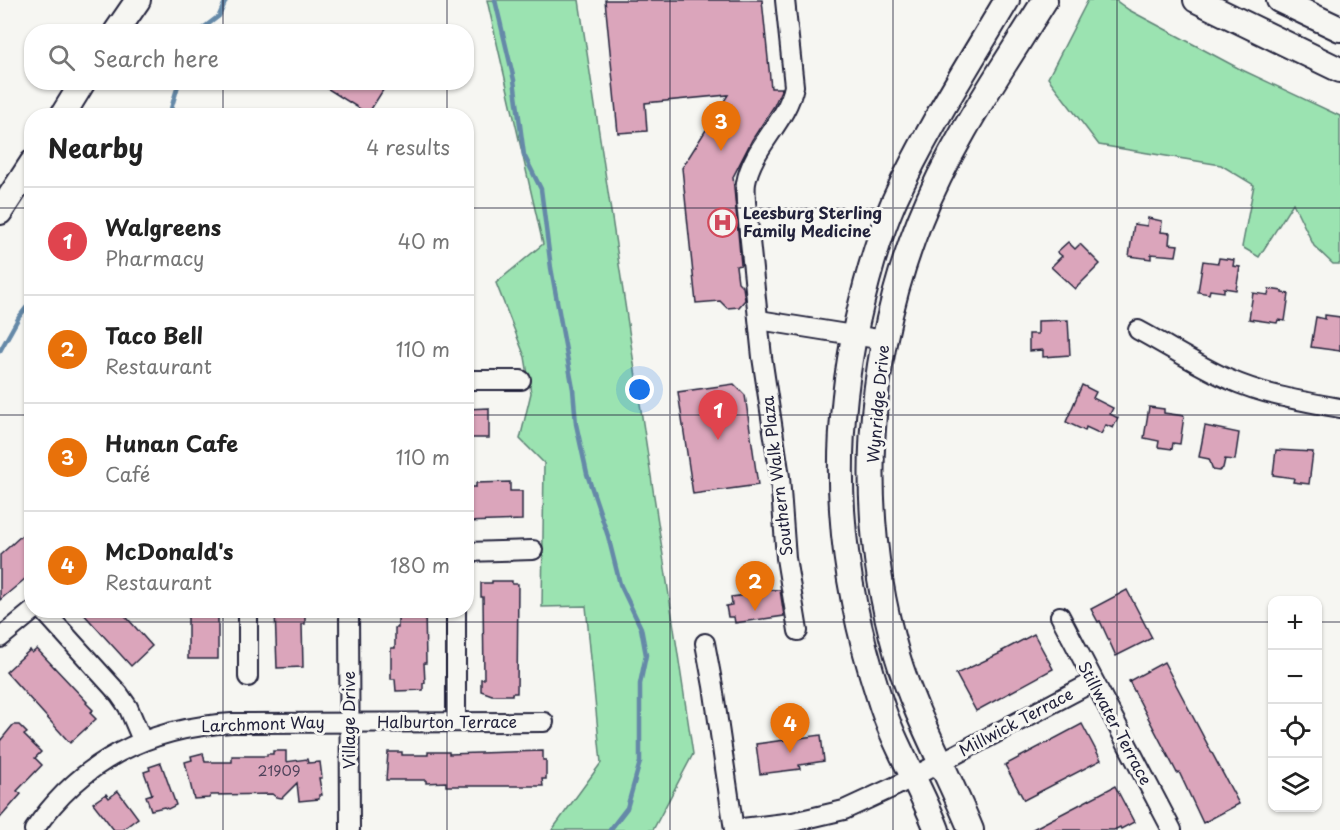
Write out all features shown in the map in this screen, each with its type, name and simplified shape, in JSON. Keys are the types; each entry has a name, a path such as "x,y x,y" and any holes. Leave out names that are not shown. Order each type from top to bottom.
{"street":[{"path":"122,24 138,0"},
{"name":"Southern Walk Plaza","path":"785,0 794,74 793,93 783,115 755,159 746,183 746,202 762,357 780,477 786,558 798,630"},
{"name":"Wynridge Drive","path":"937,830 893,737 856,618 847,570 843,529 841,443 843,404 863,294 893,204 928,132 1007,0"},
{"name":"Wynridge Drive","path":"971,830 909,691 886,608 873,522 874,405 884,340 895,294 920,220 939,178 974,114 1045,0"},
{"path":"1196,0 1340,70"},
{"path":"1279,0 1340,29"},
{"path":"67,108 78,90"},
{"path":"0,212 24,175"},
{"path":"759,320 884,340"},
{"path":"1138,330 1228,379 1291,400 1340,408"},
{"path":"474,380 521,380"},
{"path":"474,552 533,550"},
{"name":"Stillwater Terrace","path":"1060,616 1172,830"},
{"path":"0,638 24,618"},
{"path":"50,618 119,694 128,707 142,740"},
{"path":"248,618 248,677"},
{"name":"Village Drive","path":"349,618 350,830"},
{"path":"456,618 456,722"},
{"path":"705,643 734,829 823,816 844,810 940,762"},
{"name":"Millwick Terrace","path":"940,762 1093,682"},
{"name":"Larchmont Way","path":"34,830 60,796 78,779 102,762 142,740 203,724 350,722"},
{"name":"Halburton Terrace","path":"350,722 544,722"}],"green space":[{"path":"487,0 579,0 693,754 653,830 552,830 601,763 586,606 542,607 544,463 520,439 531,393 525,357 496,283 543,244"},
{"path":"1088,0 1115,0 1129,10 1238,68 1340,116 1340,264 1333,264 1314,246 1293,203 1259,257 1242,247 1254,185 1221,165 1099,145 1048,78"}],"building":[{"path":"605,0 762,0 771,88 782,88 733,177 741,265 736,266 738,282 743,287 745,300 739,307 727,308 720,301 696,303 682,168 728,95 645,103 647,131 618,133"},
{"path":"330,90 383,90 372,108 358,108"},
{"path":"1148,218 1162,221 1161,232 1170,233 1169,244 1178,245 1176,256 1151,254 1151,259 1129,256 1134,224 1147,226"},
{"path":"1068,242 1075,249 1080,244 1100,264 1075,289 1051,267 1062,256 1057,252"},
{"path":"1219,258 1234,260 1233,266 1240,267 1236,290 1224,288 1224,292 1210,290 1209,294 1198,292 1203,261 1218,263"},
{"path":"1269,289 1289,294 1285,321 1278,320 1277,323 1249,319 1253,293 1268,295"},
{"path":"1325,315 1340,317 1340,351 1311,347 1316,317 1325,319"},
{"path":"1068,320 1070,355 1043,357 1043,350 1029,351 1029,334 1038,334 1038,321"},
{"path":"734,384 745,395 758,485 693,494 678,392"},
{"path":"1082,385 1096,392 1093,398 1113,408 1110,414 1118,418 1113,428 1106,425 1101,434 1086,427 1085,431 1066,422"},
{"path":"1149,407 1164,409 1164,413 1184,416 1180,444 1173,443 1172,449 1158,447 1159,441 1144,438"},
{"path":"489,408 489,438 474,438 474,409"},
{"path":"1205,426 1239,433 1235,460 1225,459 1223,468 1219,471 1213,470 1209,459 1199,457"},
{"path":"1276,450 1313,452 1309,484 1293,482 1294,478 1273,475"},
{"path":"510,482 510,491 522,491 522,520 474,522 476,483"},
{"path":"24,533 24,580 0,600 0,555"},
{"path":"492,581 512,581 512,584 518,584 517,693 512,693 512,695 492,695 481,691 481,679 484,679 481,583 492,583"},
{"path":"754,589 780,590 784,616 735,623 734,617 728,617 726,606 732,605 731,597 755,594"},
{"path":"1127,590 1152,638 1116,656 1100,621 1098,622 1091,609"},
{"path":"87,618 127,618 152,646 131,666"},
{"path":"188,618 218,618 218,659 188,659"},
{"path":"275,618 305,618 305,624 302,624 303,667 277,668"},
{"path":"398,618 425,618 426,663 424,663 423,690 396,691 395,679 391,679 391,648 395,648 395,628 398,628"},
{"path":"1034,634 1053,669 976,711 956,674 1003,652"},
{"path":"37,649 93,710 90,713 96,719 70,743 6,672 30,650 32,653"},
{"path":"1164,662 1239,804 1203,823 1179,772 1177,773 1129,681"},
{"path":"1082,724 1101,760 1024,800 1005,765"},
{"path":"13,725 19,725 27,733 24,735 41,752 35,758 42,765 17,791 21,794 0,818 0,741"},
{"path":"821,735 824,761 799,765 800,769 760,774 756,744"},
{"path":"273,751 286,751 286,762 307,759 308,763 320,762 322,778 319,778 322,795 319,795 319,799 299,801 297,783 282,798 272,794 211,795 209,798 194,799 185,762 192,760 191,756 203,753 205,762 232,762 232,756 267,756 267,754 273,754"},
{"path":"543,751 543,760 546,760 546,779 542,779 543,786 446,786 446,782 426,783 426,780 386,780 388,752 402,752 402,755 428,755 428,752 449,752 449,754"},
{"path":"161,763 176,805 168,809 164,807 151,810 146,796 152,794 144,772 150,770 149,767"},
{"path":"1115,786 1134,822 1121,829 1120,827 1114,830 1031,830"},
{"path":"118,791 138,818 122,830 114,830 93,803 106,794 109,798"}],"waterway":[{"path":"208,24 219,16 226,0"},
{"path":"495,0 514,80 524,155 541,189 551,268 573,389 576,424 587,474 608,536 620,584 641,628 646,655 640,684 640,762 627,808 610,830"},
{"path":"171,108 177,90"},
{"path":"0,351 24,310"}],"place":[{"name":"Hunan Cafe","path":"721,151"},
{"name":"Leesburg Sterling Family Medicine","path":"722,222"},
{"name":"Walgreens","path":"718,440"},
{"name":"Taco Bell","path":"755,611"},
{"name":"McDonald's","path":"790,753"}]}
